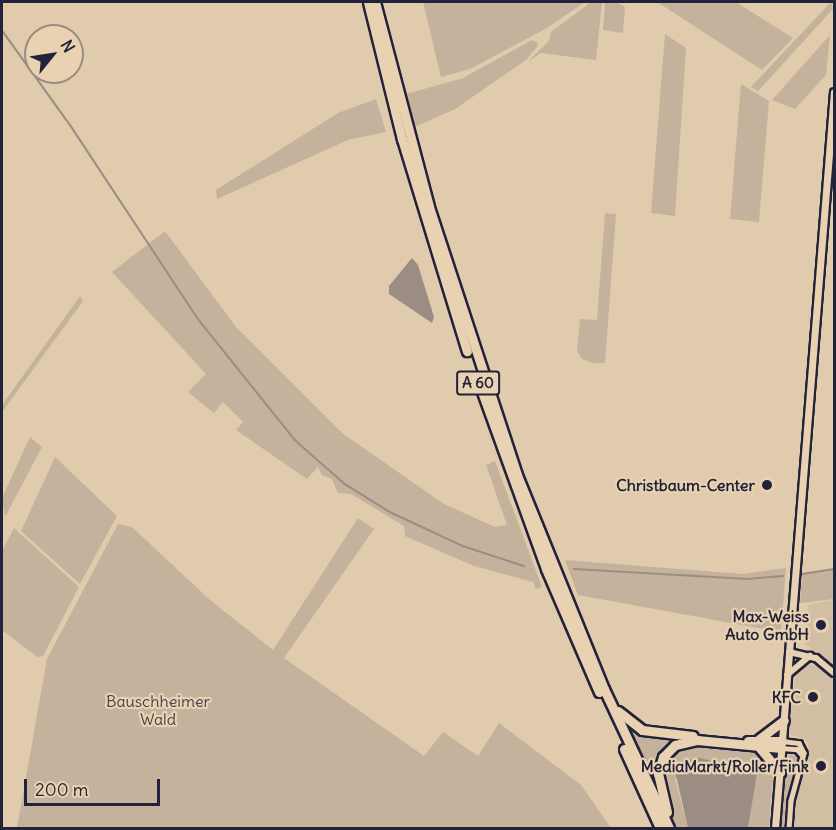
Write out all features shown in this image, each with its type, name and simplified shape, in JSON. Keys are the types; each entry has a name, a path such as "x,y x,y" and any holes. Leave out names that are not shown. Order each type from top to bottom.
{"highway":[{"name":"A 60","path":"368,2 420,200 495,433 569,625 660,828"},
{"name":"A 60","path":"375,2 416,161 478,362 525,495 604,689 670,828"},
{"path":"604,689 625,720 642,730 756,744 784,720"},
{"path":"670,828 658,774 669,750 681,742 697,740 782,744"},
{"path":"756,744 780,772"}],"main road":[{"path":"775,828 834,92"}],"street":[{"path":"789,652 811,656 834,674"},
{"path":"787,675 811,656"},
{"path":"782,744 801,744 803,759 791,801 789,828"}],"shaded area":[{"path":"412,258 418,265 434,317 432,323 389,294 389,286"},
{"name":"Max-Weiss Auto GmbH","path":"834,600 834,664 805,644 808,605"},
{"path":"808,665 819,666 834,680 834,828 794,828 797,792 809,746 805,739 789,734 795,676"},
{"path":"700,758 757,773 748,828 688,828 675,771 683,761"}],"green space":[{"path":"423,2 585,2 547,28 470,69 441,77"},
{"path":"591,2 602,2 596,60 541,53 527,62 549,41 551,32"},
{"path":"605,2 616,2 625,7 623,33 603,30"},
{"path":"657,2 736,2 793,38 762,70"},
{"path":"831,2 833,9 758,91 751,87"},
{"path":"665,34 686,48 675,216 651,213"},
{"path":"830,35 826,75 795,109 772,100"},
{"path":"532,40 538,43 537,47 526,60 455,109 412,128 403,95 463,78"},
{"path":"741,84 769,101 759,222 730,219"},
{"path":"376,99 386,132 348,140 217,199 216,190 338,113"},
{"path":"605,213 616,214 605,363 593,363 582,359 577,351 580,319 597,320"},
{"path":"165,231 236,327 342,433 444,504 495,527 507,525 486,465 495,461 542,587 536,589 533,582 474,566 405,536 404,526 351,494 338,493 332,479 322,475 318,467 307,479 236,430 243,422 223,402 214,413 188,392 206,374 112,272"},
{"path":"80,296 83,301 2,412 2,405"},
{"path":"30,437 42,447 5,517 2,498"},
{"path":"55,457 117,516 80,584 21,531"},
{"name":"Bauschheimer Wald","path":"358,518 374,529 284,658 424,756 443,732 478,756 499,723 581,785 611,828 17,828 47,659 118,524 132,527 209,599 273,650"},
{"path":"14,528 79,587 43,656 37,657 2,630 2,551"},
{"path":"565,560 743,574 786,568 781,632 578,595"},
{"path":"834,569 834,599 800,603 802,574"},
{"path":"618,715 626,723 689,738 678,741 655,779 658,798"},
{"path":"695,743 735,747 765,756 773,776 769,828 748,828 756,773 720,764 675,779 688,828 676,828 661,780 665,760 684,745"},
{"path":"791,754 797,757 798,767 789,800 787,828 780,828 786,759"}],"waterway":[{"path":"2,30 71,126 199,320 295,440 345,484 390,512 463,546 524,566"},
{"path":"574,569 748,579 783,576"},
{"path":"802,574 834,569"}],"place":[{"name":"Christbaum-Center","path":"767,485"},
{"name":"Max-Weiss Auto GmbH","path":"821,625"},
{"name":"KFC","path":"813,697"},
{"name":"MediaMarkt/Roller/Fink","path":"821,766"}]}
